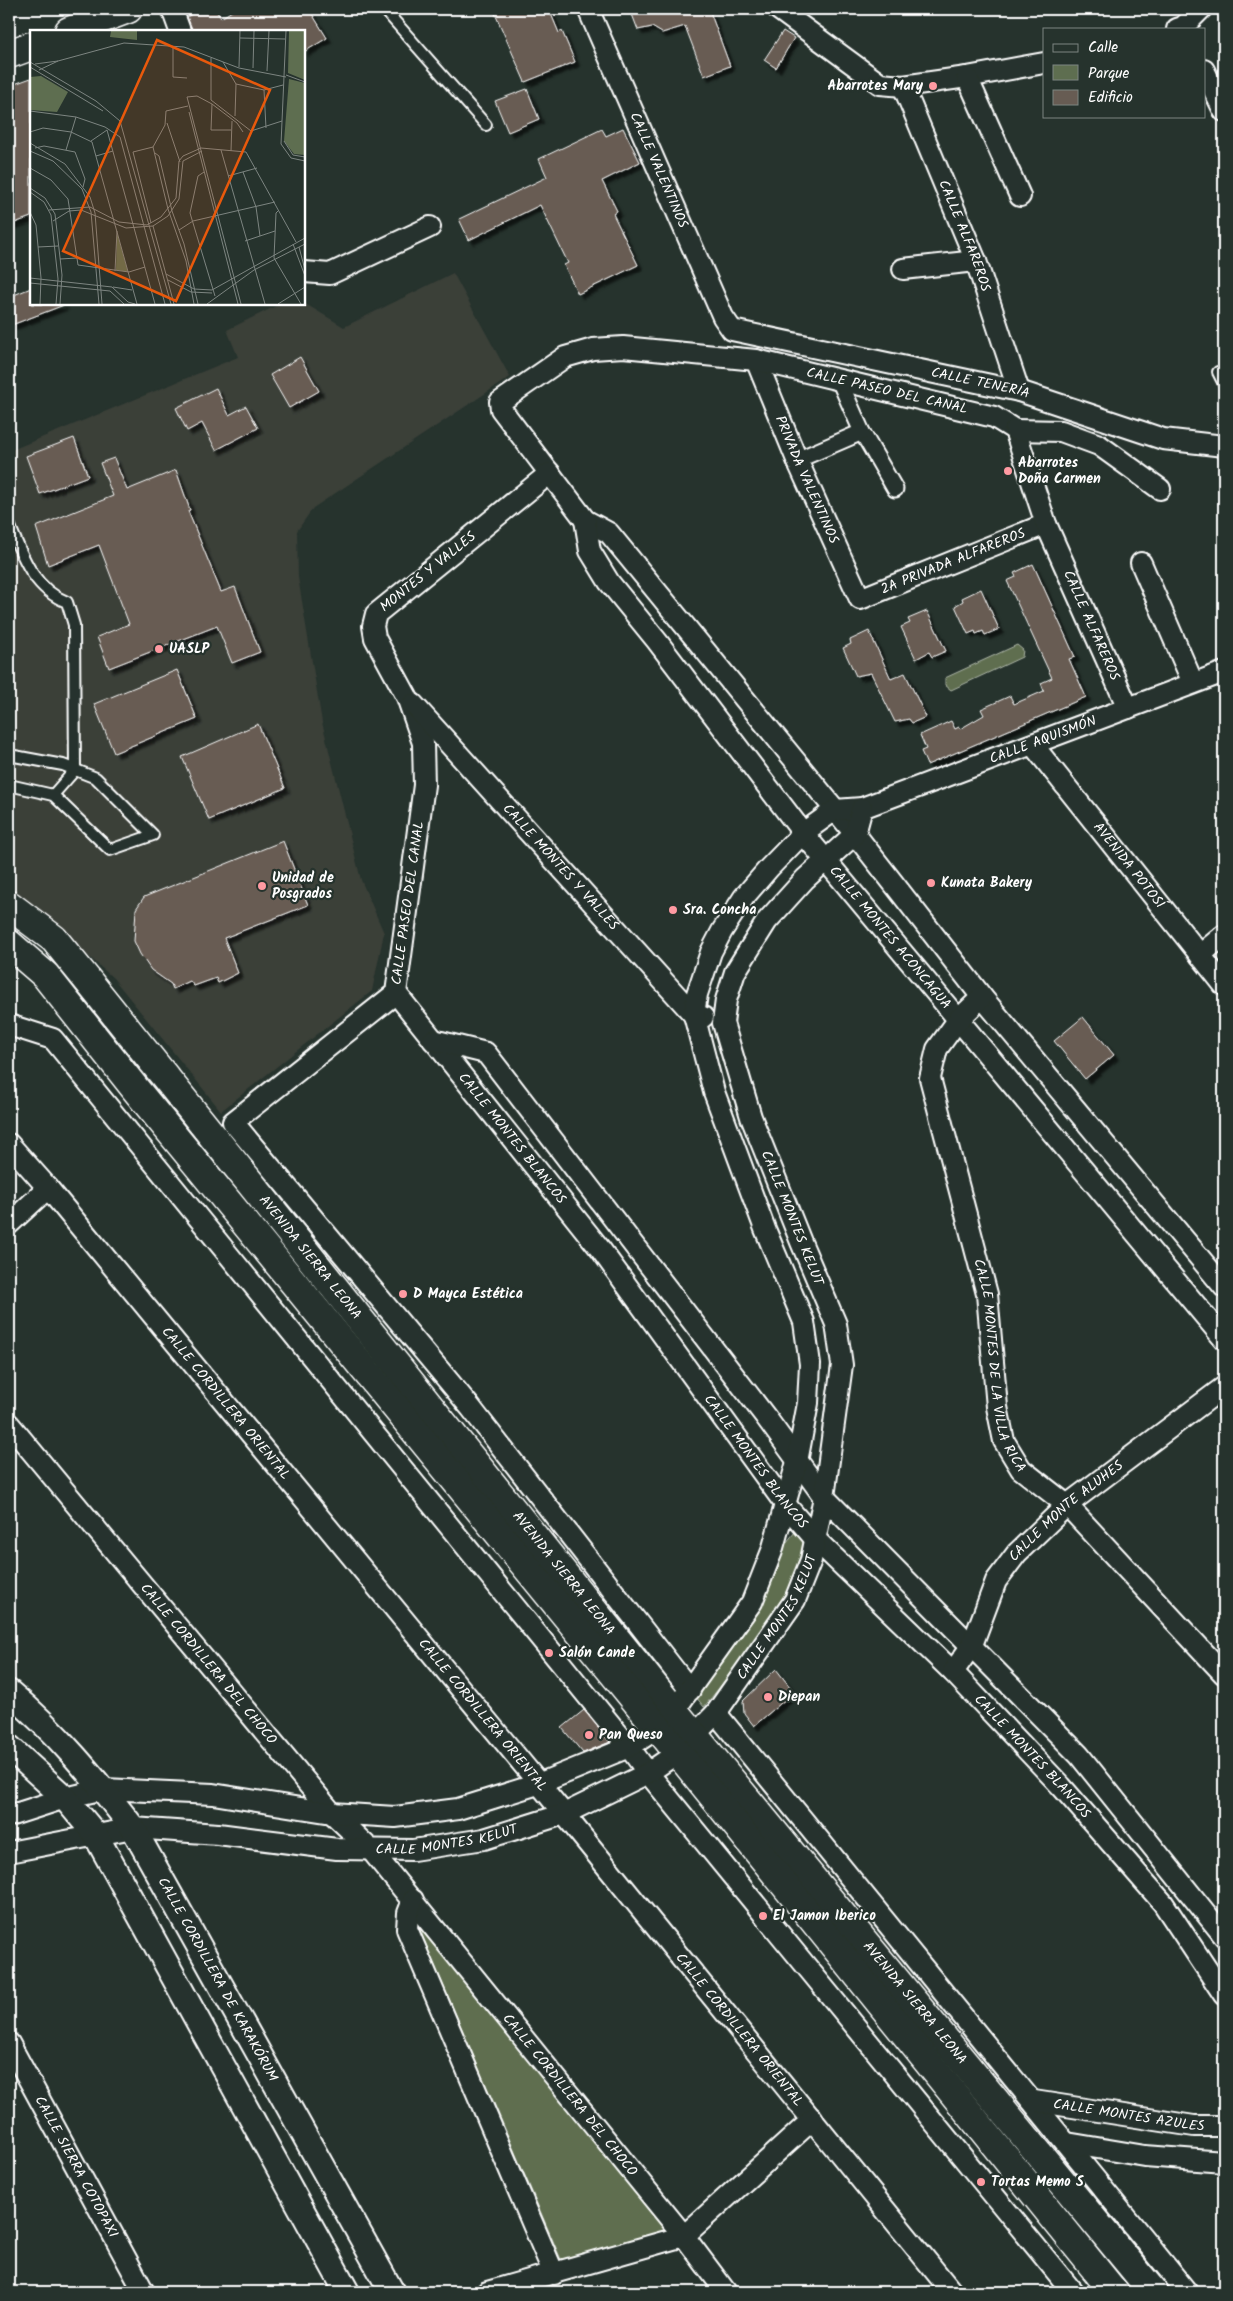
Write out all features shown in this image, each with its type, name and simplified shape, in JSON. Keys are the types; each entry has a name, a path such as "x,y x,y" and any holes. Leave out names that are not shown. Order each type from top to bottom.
{"main road":[{"path":"72,30 128,9"},
{"path":"9,54 30,46"},
{"name":"AVENIDA SIERRA LEONA","path":"9,905 54,939 73,962 511,1528 666,1720 1153,2292"},
{"name":"AVENIDA SIERRA LEONA","path":"9,944 45,975 137,1091 511,1528"},
{"name":"AVENIDA SIERRA LEONA","path":"686,1744 1114,2292"}],"street":[{"path":"172,9 180,30"},
{"name":"CALLE VALENTINOS","path":"588,9 723,317 732,330"},
{"path":"778,9 880,84 903,86 1043,63"},
{"path":"1181,28 1201,9"},
{"path":"1206,74 1224,111"},
{"path":"967,77 1020,196"},
{"name":"CALLE ALFAREROS","path":"903,86 976,260 1019,391"},
{"path":"305,272 330,274 430,227"},
{"path":"903,269 976,260"},
{"name":"CALLE TENERÍA","path":"732,330 1019,391 1162,439 1224,446"},
{"name":"CALLE PASEO DEL CANAL","path":"500,402 565,357 593,349 623,347 756,360 994,417 1015,430"},
{"name":"PRIVADA VALENTINOS","path":"756,360 797,460 860,599"},
{"path":"839,380 862,432 895,489"},
{"name":"CALLE MONTES ACONCAGUA","path":"500,402 501,409 585,520 609,533 855,834 982,997 1224,1286"},
{"path":"1015,430 1061,431 1099,445 1160,489"},
{"name":"CALLE ALFAREROS","path":"1015,430 1046,524 1128,708"},
{"path":"797,460 862,432"},
{"name":"MONTES Y VALLES","path":"407,696 375,638 372,626 376,614 550,473"},
{"name":"CALLE MONTES ACONCAGUA","path":"585,520 590,551 609,582 657,641 803,833 1224,1339"},
{"name":"2A PRIVADA ALFAREROS","path":"860,599 1046,524"},
{"path":"1140,563 1193,683"},
{"path":"657,641 683,622"},
{"name":"CALLE AQUISMÓN","path":"835,810 862,808 1224,672"},
{"name":"CALLE PASEO DEL CANAL","path":"233,1122 396,993 424,785 423,743 407,696"},
{"name":"CALLE MONTES Y VALLES","path":"407,696 694,1015"},
{"name":"AVENIDA POTOSÍ","path":"1033,745 1224,985"},
{"path":"855,834 862,808"},
{"name":"CALLE MONTES KELUT","path":"9,1816 65,1798 104,1790 213,1794 332,1813 395,1817 458,1809 538,1784 629,1747 666,1720 690,1690 752,1602 772,1551 797,1462 808,1403 810,1364 804,1322 766,1230 714,1092 694,1015 697,994 711,952 744,897 803,833 835,810"},
{"name":"CALLE MONTES KELUT","path":"9,1852 133,1828 218,1834 323,1848 371,1850 414,1850 484,1839 564,1814 648,1774 686,1744 716,1713 795,1600 816,1540 824,1498 842,1365 836,1324 801,1242 752,1117 723,1023 726,1000 735,972 767,921 805,879 855,834"},
{"path":"1200,955 1224,935"},
{"name":"CALLE MONTES BLANCOS","path":"396,993 601,1250 785,1504 816,1540 953,1672 1061,1786 1163,1903 1224,1995"},
{"name":"CALLE MONTES DE LA VILLA RICA","path":"982,997 958,1020 937,1050 930,1078 987,1294 997,1408 1004,1440 1021,1469 1067,1505 1224,1674"},
{"path":"694,1015 723,1023"},
{"path":"9,1025 53,1039 629,1747 648,1774 1073,2292"},
{"path":"433,1040 486,1053 765,1416 824,1498 972,1645 1079,1755 1224,1936"},
{"name":"AVENIDA SIERRA LEONA","path":"233,1122 471,1408 690,1690"},
{"name":"CALLE CORDILLERA ORIENTAL","path":"9,1144 48,1188 564,1814 952,2292"},
{"path":"9,1224 48,1188"},
{"name":"CALLE MONTE ALUHES","path":"953,1672 972,1645 996,1581 1017,1553 1067,1505 1224,1387"},
{"name":"CALLE CORDILLERA DEL CHOCO","path":"9,1424 332,1813 371,1850 413,1900 684,2236 726,2292"},
{"name":"CALLE CORDILLERA DE KARAKÓRUM","path":"9,1692 29,1709 104,1790 133,1828 392,2292"},
{"path":"716,1713 1034,2101 1187,2292"},
{"path":"9,1747 65,1798 95,1834 347,2292"},
{"path":"413,1900 408,1913 407,1929 554,2274"},
{"name":"CALLE SIERRA COTOPAXI","path":"9,2043 144,2292"},
{"name":"CALLE MONTES AZULES","path":"1034,2101 1194,2126 1224,2126"},
{"path":"488,2292 684,2236 813,2119"},
{"path":"1067,2142 1145,2156 1224,2162"}],"lane":[{"path":"384,9 486,125"},
{"path":"1218,372 1224,384"},
{"path":"9,524 30,572 54,596 67,602 74,625 75,770 53,794"},
{"path":"9,755 63,765 96,778 153,835 110,850 53,794 9,785"}],"shaded area":[{"name":"UASLP","path":"453,273 510,377 313,508 297,531 298,577 322,722 361,880 384,933 372,991 221,1111 113,978 9,886 9,451 238,357 227,330 278,305 305,304 344,327"}],"green space":[{"path":"1017,645 1023,650 1022,657 951,690 945,685 945,678"},
{"path":"801,1531 809,1548 787,1591 761,1630 704,1707 692,1692 761,1601 786,1543 795,1532"},
{"path":"417,1924 671,2232 563,2264"}],"building":[{"path":"200,9 215,9 221,18 235,9 309,9 327,38 305,51 305,30 193,30 187,17"},
{"path":"493,9 549,9 559,33 562,31 575,62 525,82"},
{"path":"630,9 709,9 730,66 704,76 685,26 662,33 652,27 638,30"},
{"path":"783,31 794,38 776,68 764,60"},
{"path":"30,78 30,217 9,225 9,86"},
{"path":"527,89 539,119 508,132 495,101"},
{"path":"623,128 640,162 602,181 617,211 613,214 638,265 578,294 564,265 568,263 540,205 469,240 459,219 547,177 539,159 602,129 606,136"},
{"path":"30,288 30,305 64,305 9,326 9,297"},
{"path":"300,357 319,391 289,408 270,375"},
{"path":"216,388 229,415 246,406 258,428 216,450 202,423 187,431 176,408"},
{"path":"74,438 88,476 40,494 26,456"},
{"path":"114,458 127,490 176,470 190,510 188,511 221,592 235,587 260,652 232,663 217,626 109,668 97,637 129,624 99,545 48,565 36,527 113,496 100,463"},
{"path":"1033,564 1075,657 1069,659 1086,697 927,765 921,751 926,749 920,735 951,721 955,729 959,727 960,729 984,715 981,709 1010,696 1014,704 1044,691 1041,683 1052,678 1007,581 1016,577 1014,573"},
{"path":"981,589 999,629 985,635 983,631 976,634 975,631 968,634 955,606 963,601 962,598"},
{"path":"927,611 946,651 932,657 929,652 916,659 901,627 910,623 908,619"},
{"path":"869,631 891,679 905,673 926,717 912,723 909,719 895,722 871,673 856,676 843,648 851,644 850,640"},
{"path":"177,670 197,719 114,753 94,704"},
{"path":"258,724 285,788 209,820 182,757"},
{"path":"283,841 308,905 224,938 238,973 218,983 216,978 194,986 190,981 173,989 171,984 151,970 134,941 136,909 144,897"},
{"path":"1083,1017 1114,1055 1085,1079 1054,1041"},
{"name":"Diepan","path":"776,1669 794,1692 754,1726 744,1713 743,1701"},
{"name":"Pan Queso","path":"584,1710 610,1742 583,1753 562,1728"}],"place":[{"name":"Abarrotes Mary","path":"933,86"},
{"name":"Abarrotes Doña Carmen","path":"1008,471"},
{"name":"UASLP","path":"159,649"},
{"name":"Kunata Bakery","path":"931,883"},
{"name":"Unidad de Posgrados","path":"262,886"},
{"name":"Sra. Concha","path":"673,910"},
{"name":"D Mayca Estética","path":"403,1294"},
{"name":"Salón Cande","path":"549,1653"},
{"name":"Diepan","path":"768,1697"},
{"name":"Pan Queso","path":"589,1735"},
{"name":"El Jamon Iberico","path":"763,1916"},
{"name":"Tortas Memo S","path":"981,2182"}]}
